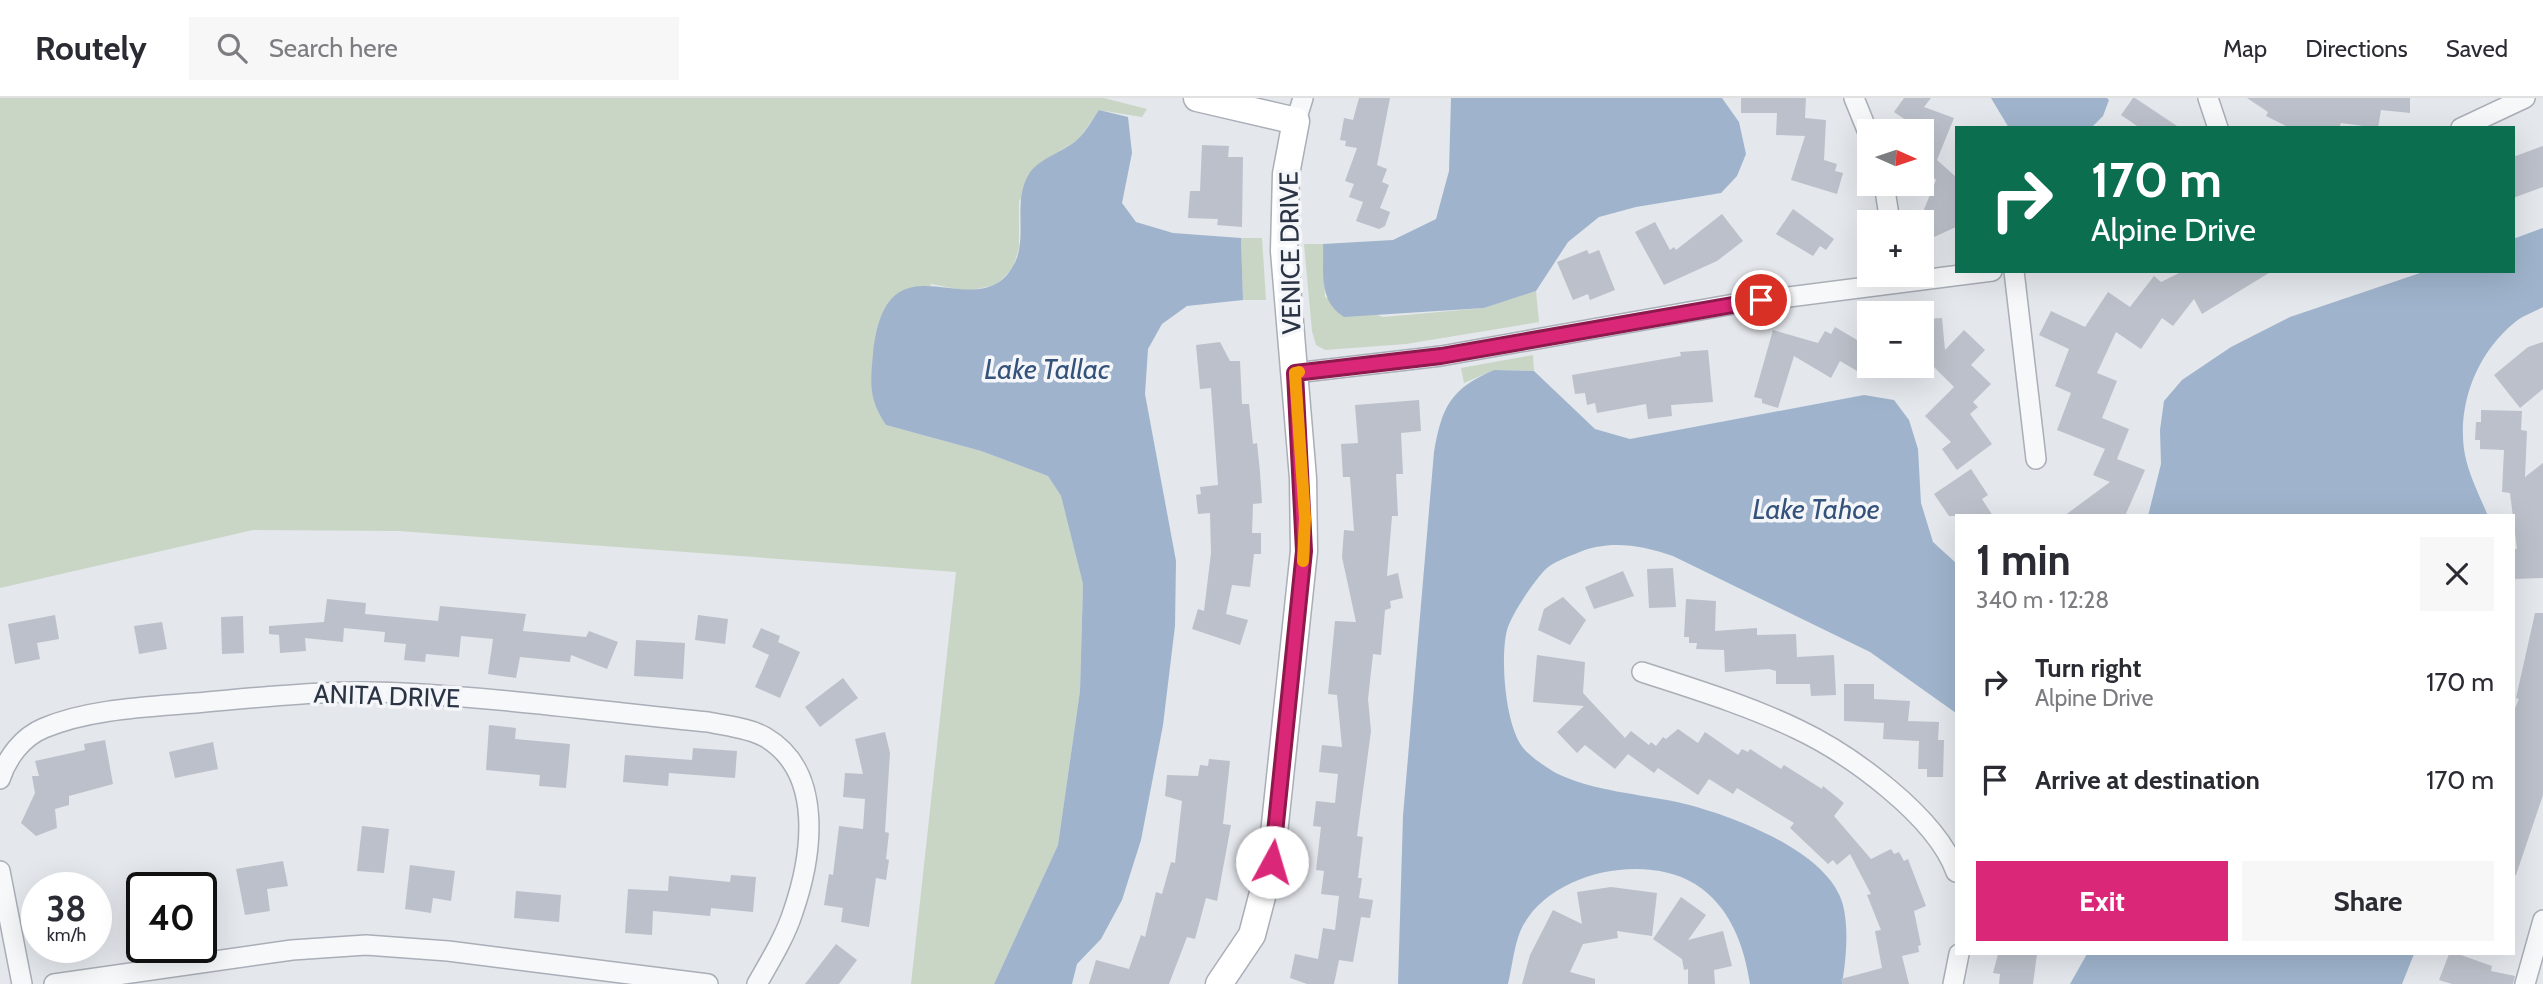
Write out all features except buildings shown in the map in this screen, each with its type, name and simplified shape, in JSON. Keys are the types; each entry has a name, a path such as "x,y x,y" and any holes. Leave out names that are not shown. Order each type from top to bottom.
{"street":[{"path":"1197,98 1299,109"},
{"path":"1854,98 1863,119"},
{"path":"2208,98 2217,126"},
{"path":"2465,126 2525,98"},
{"name":"VENICE DRIVE","path":"1219,984 1252,934 1272,862 1304,551 1295,373 1287,305 1284,211 1286,174 1299,109"},
{"path":"1934,275 1965,273"},
{"path":"2014,273 2036,459"},
{"path":"1295,373 1441,356 1857,284"},
{"path":"1642,672 1737,703 1800,730 1901,798 1937,835 1955,870"},
{"name":"ANITA DRIVE","path":"0,779 5,763 20,745 43,729 94,715 304,693 401,693 708,722 763,736 791,760 803,780 808,803 804,878 793,915 757,984"},
{"path":"0,871 22,984"},
{"path":"2525,984 2538,957 2543,920"},
{"path":"54,984 292,950 366,945 448,951 708,984"},
{"path":"1953,984 1959,955"}],"green space":[{"path":"0,98 1104,98 1147,109 1142,117 1099,110 1078,140 1053,155 1019,201 1019,248 1013,268 996,285 967,291 931,284 886,425 981,451 1048,476 1061,496 1083,584 1080,691 1058,845 994,984 911,984 956,572 399,531 253,530 0,588"},
{"path":"1241,238 1262,238 1266,300 1243,300"},
{"path":"1304,244 1323,244 1325,297 1383,317 1484,308 1536,291 1539,322 1406,344 1325,350 1316,345 1312,331"},
{"path":"1533,355 1534,371 1494,370 1464,383 1461,368"}],"water":[{"path":"1451,98 1722,98 1739,122 1746,154 1737,176 1721,193 1636,207 1599,217 1568,242 1536,291 1484,308 1344,317 1330,303 1326,294 1323,244 1393,240 1436,219 1449,171"},
{"path":"1991,98 2109,100 2103,116 2093,126 2008,126"},
{"name":"Lake Tallac","path":"1099,110 1128,117 1132,153 1122,203 1136,222 1173,233 1241,238 1243,300 1187,306 1162,324 1148,349 1145,394 1176,561 1175,626 1163,725 1141,840 1122,900 1101,939 1077,964 1072,984 994,984 1058,845 1080,691 1083,584 1061,496 1048,476 981,451 886,425 876,407 872,391 873,354 881,316 895,296 913,287 976,289 996,284 1012,268 1020,246 1021,197 1029,174 1038,164 1077,140"},
{"path":"2543,228 2543,307 2517,321 2489,350 2479,366 2467,400 2463,437 2465,455 2487,514 2148,514 2161,464 2160,430 2164,401 2182,380 2231,347 2290,317 2420,273 2515,273 2515,238"},
{"name":"Lake Tahoe","path":"1494,370 1534,371 1595,429 1630,439 1864,395 1894,400 1909,420 1918,449 1921,503 1933,542 1955,562 1955,712 1870,652 1673,556 1624,545 1587,549 1550,566 1536,580 1518,607 1509,623 1505,642 1504,674 1512,725 1524,749 1540,763 1558,774 1586,784 1677,802 1722,815 1773,837 1818,867 1834,885 1843,905 1846,944 1842,984 1750,984 1744,955 1733,928 1718,903 1707,893 1674,874 1623,870 1597,874 1573,882 1551,895 1533,912 1520,932 1508,984 1398,984 1403,816 1434,452 1450,401 1467,384"},
{"path":"2086,955 2414,955 2402,984 2070,984"}],"slow traffic":[{"path":"1299,372 1295,373 1305,518 1303,561"}],"route":[{"path":"1272,862 1304,551 1305,518 1295,373 1441,356 1761,300"}]}
